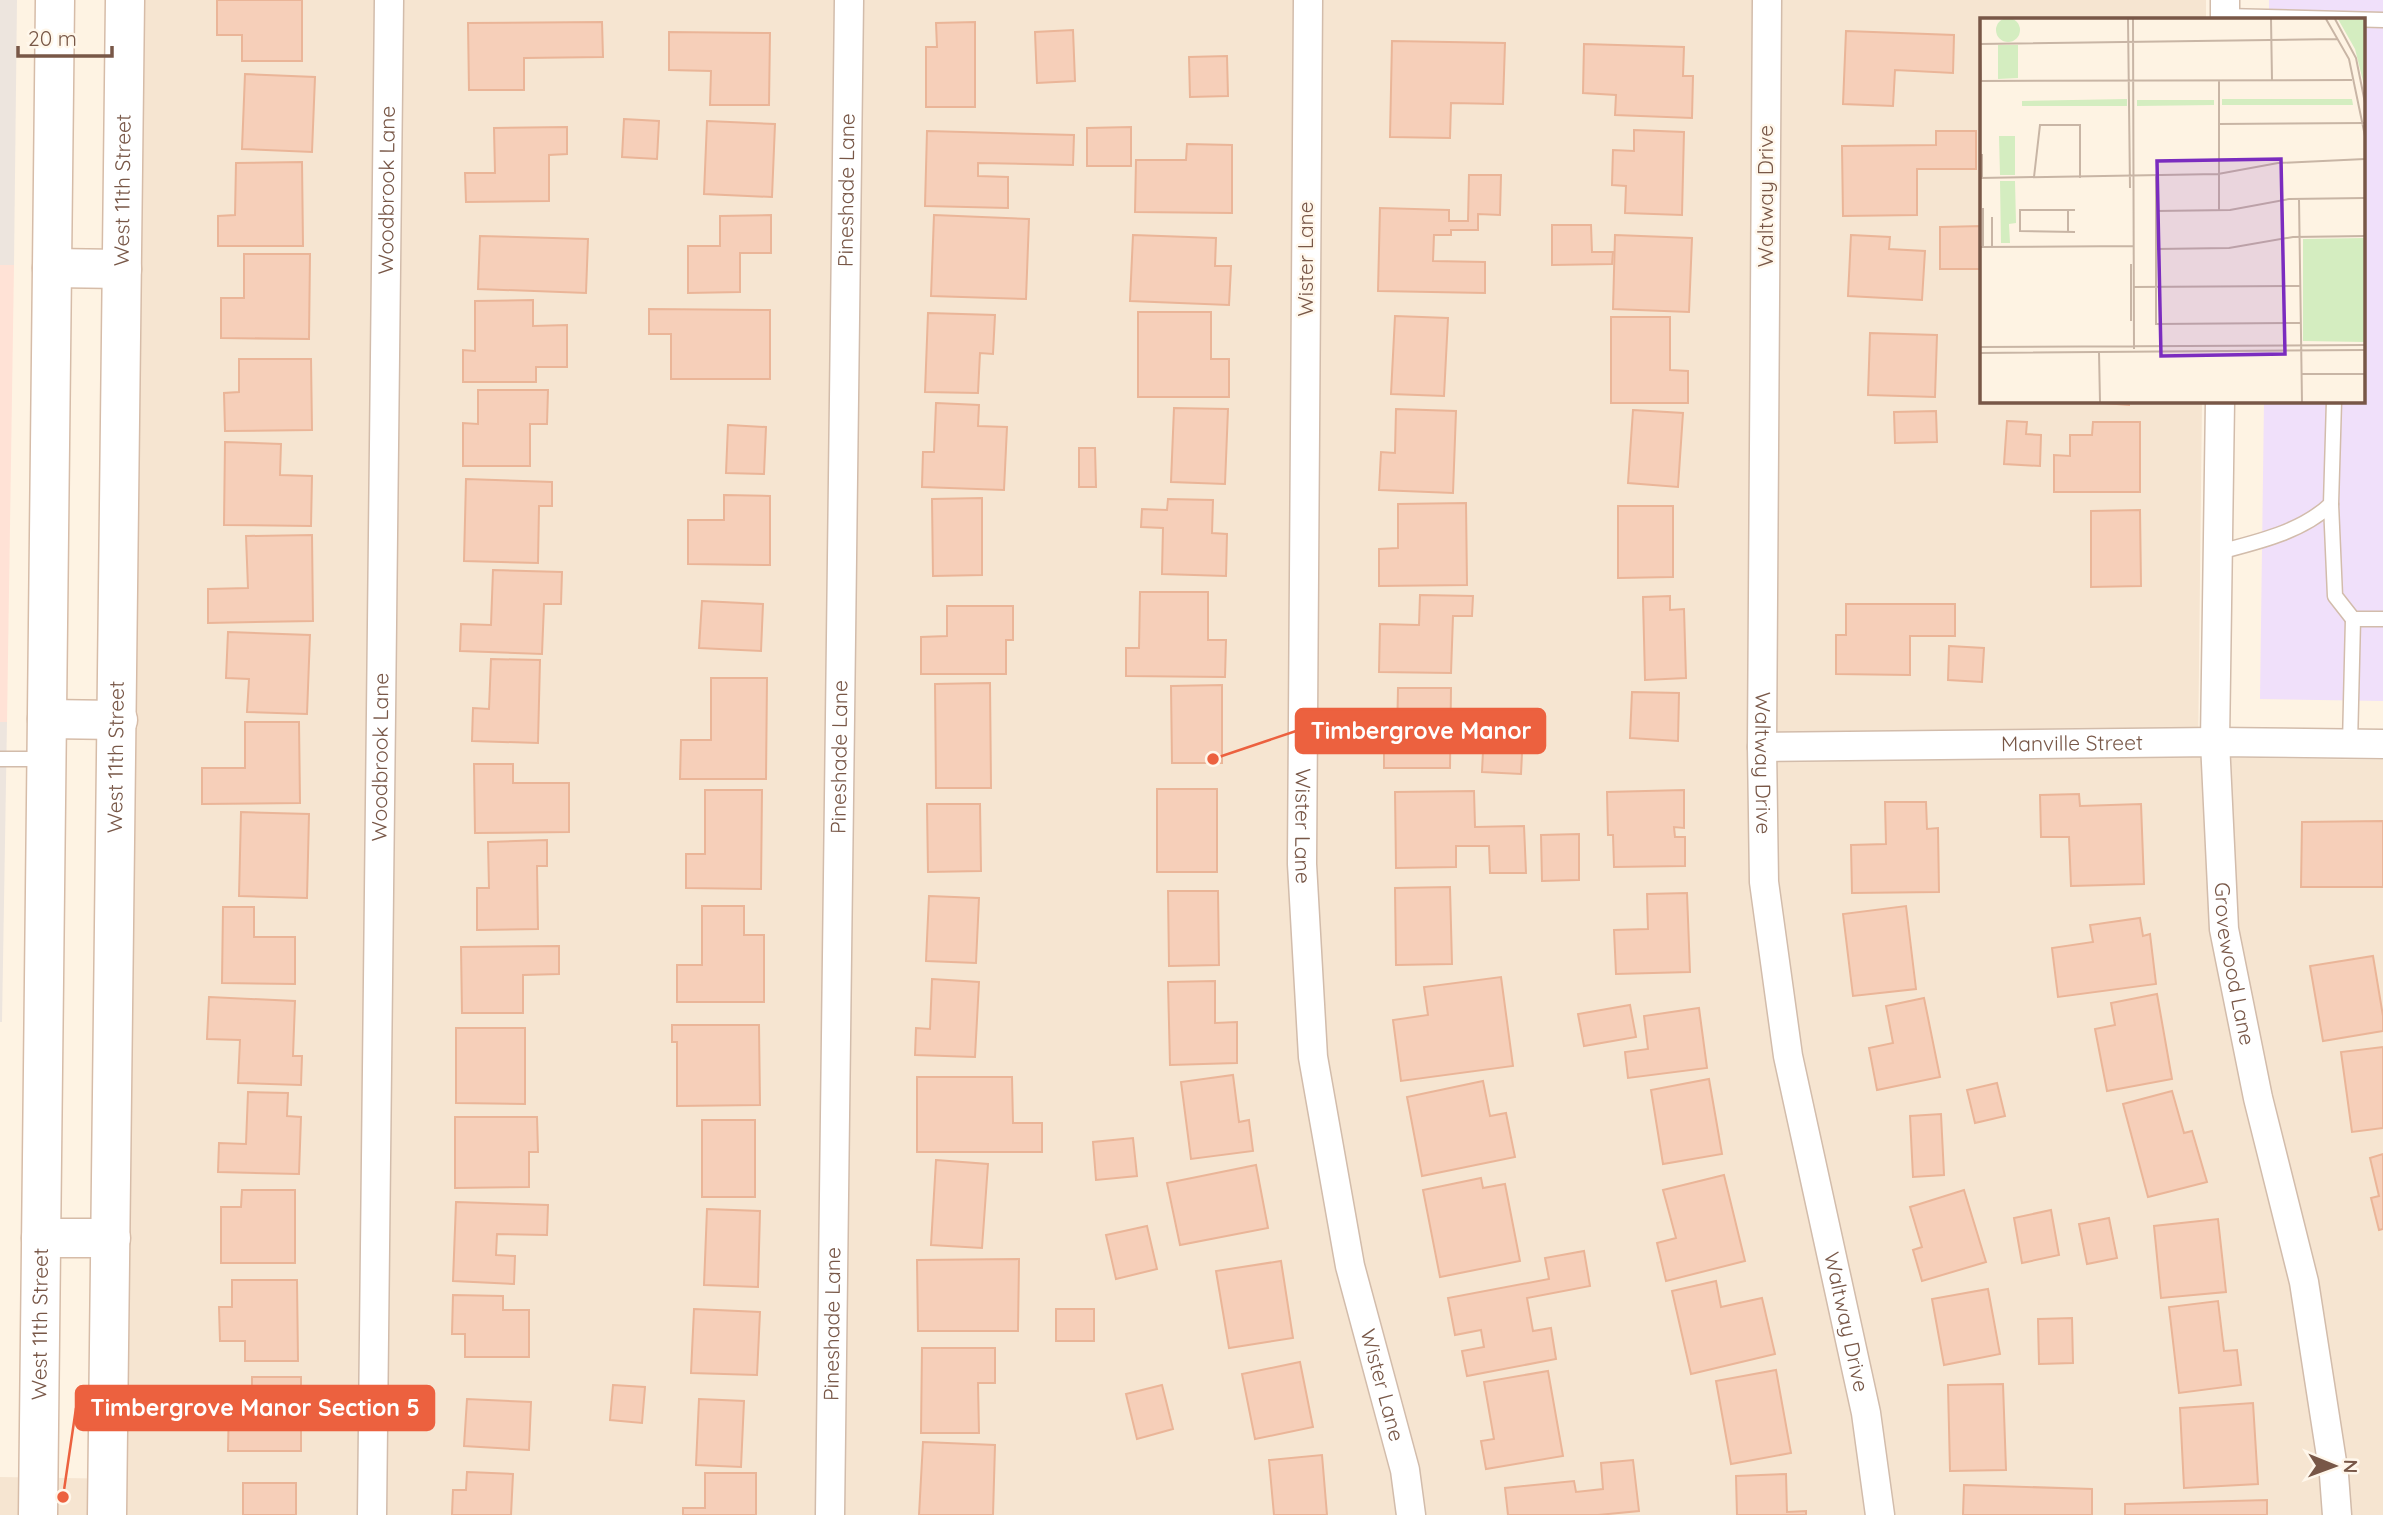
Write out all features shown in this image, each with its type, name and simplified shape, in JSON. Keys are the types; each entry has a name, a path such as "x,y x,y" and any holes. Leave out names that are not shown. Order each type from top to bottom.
{"main road":[{"name":"West 11th Street","path":"38,1515 55,0"},
{"name":"West 11th Street","path":"107,1515 125,0"},
{"path":"52,268 122,269"},
{"path":"47,719 118,720"},
{"path":"41,1238 111,1238"}],"street":[{"name":"Woodbrook Lane","path":"372,1515 389,0"},
{"name":"Pineshade Lane","path":"830,1515 849,0"},
{"name":"Wister Lane","path":"1308,0 1302,864 1313,1058 1350,1266 1405,1470 1410,1515"},
{"name":"Waltway Drive","path":"1767,0 1762,747 1764,882 1788,1056 1866,1413 1880,1515"},
{"name":"Grovewood Lane","path":"2220,402 2215,742 2224,929 2258,1098 2304,1282 2334,1475 2337,1515"},
{"name":"Manville Street","path":"1762,747 2215,742 2383,744"}],"lane":[{"path":"2225,12 2344,18"},
{"path":"2334,402 2331,504 2335,596 2353,619 2350,744"},
{"path":"2219,552 2265,540 2318,517 2331,504"},
{"path":"2353,619 2383,619"},
{"path":"0,759 47,759"}],"shaded area":[{"path":"0,0 17,0 14,265 0,265"},
{"path":"143,0 2206,0 2206,18 1980,18 1980,402 2202,402 2198,757 2383,760 2383,1515 0,1515 0,1477 127,1479"},
{"path":"2269,0 2383,0 2383,701 2260,699 2264,402 2366,402 2366,18 2269,18"},
{"path":"0,265 14,265 7,722 0,722"},
{"path":"0,722 7,722 2,1022 0,1022"}],"building":[{"path":"217,0 302,0 302,61 242,61 242,35 217,35"},
{"path":"602,22 603,57 524,58 524,90 469,90 468,23"},
{"path":"975,22 975,107 926,107 926,47 937,47 936,23"},
{"path":"1073,30 1075,81 1037,83 1035,32"},
{"path":"1846,31 1954,35 1953,73 1895,70 1893,106 1843,104"},
{"path":"669,32 770,33 769,105 710,105 711,71 669,70"},
{"path":"1392,41 1505,43 1503,104 1451,103 1450,138 1390,137"},
{"path":"1584,44 1684,47 1683,76 1693,76 1692,118 1615,115 1616,95 1583,93"},
{"path":"1227,56 1228,96 1190,97 1189,57"},
{"path":"245,74 315,77 312,152 242,149"},
{"path":"624,119 659,121 657,159 622,157"},
{"path":"707,121 775,124 772,197 704,194"},
{"path":"567,127 567,154 549,155 549,201 466,202 465,173 495,173 494,128"},
{"path":"1131,127 1131,166 1087,166 1087,128"},
{"path":"1634,130 1684,132 1682,215 1625,213 1626,186 1612,185 1613,150 1634,151"},
{"path":"927,131 1074,135 1073,165 978,163 978,176 1008,177 1008,208 925,206"},
{"path":"1936,131 1976,131 1976,169 1917,169 1917,215 1843,216 1842,146 1936,145"},
{"path":"1187,144 1232,145 1232,213 1135,212 1136,160 1186,160"},
{"path":"302,162 303,246 218,246 218,216 235,215 236,163"},
{"path":"1469,175 1501,175 1500,215 1478,214 1478,230 1451,230 1451,235 1434,235 1433,261 1485,262 1485,293 1378,291 1380,208 1449,210 1449,221 1468,221"},
{"path":"771,215 771,253 740,253 740,292 688,293 688,246 720,246 720,216"},
{"path":"934,215 1029,219 1026,299 931,296"},
{"path":"1552,225 1591,225 1592,252 1613,252 1612,264 1552,265"},
{"path":"1980,226 1980,269 1940,269 1940,227"},
{"path":"1133,235 1216,238 1215,266 1231,266 1229,305 1130,301"},
{"path":"1615,235 1692,238 1689,312 1613,309"},
{"path":"1851,235 1890,237 1889,249 1925,251 1922,300 1848,296"},
{"path":"480,236 588,239 586,293 478,289"},
{"path":"244,254 310,254 309,339 221,338 221,298 244,298"},
{"path":"533,300 533,326 567,325 567,367 536,367 536,382 463,382 463,350 475,351 475,301"},
{"path":"649,309 770,310 770,379 671,379 671,334 649,334"},
{"path":"1138,312 1211,312 1211,359 1229,359 1229,397 1138,397"},
{"path":"928,313 995,315 993,354 980,353 978,393 925,392"},
{"path":"1395,316 1448,318 1444,396 1391,394"},
{"path":"1611,317 1670,317 1670,370 1688,371 1688,403 1611,403"},
{"path":"1870,333 1937,335 1935,397 1868,395"},
{"path":"239,359 311,359 312,430 225,431 224,393 239,392"},
{"path":"478,390 548,390 547,424 530,424 530,466 463,466 463,423 478,424"},
{"path":"2089,402 2129,402 2129,405"},
{"path":"936,403 979,405 978,426 1007,427 1004,490 922,487 923,452 934,452"},
{"path":"1174,408 1228,409 1225,484 1171,482"},
{"path":"1396,409 1456,411 1453,493 1379,490 1381,452 1395,453"},
{"path":"1633,410 1683,413 1678,487 1628,483"},
{"path":"1936,411 1937,442 1895,443 1894,412"},
{"path":"2007,421 2027,422 2026,434 2041,435 2040,466 2004,464"},
{"path":"2093,422 2140,422 2140,492 2054,492 2054,455 2070,456 2070,435 2092,435"},
{"path":"728,425 766,427 764,474 726,473"},
{"path":"225,442 281,444 280,475 312,476 311,526 224,525"},
{"path":"1079,448 1095,448 1096,487 1079,487"},
{"path":"466,479 552,482 552,506 539,506 538,563 464,561"},
{"path":"724,495 770,496 770,565 688,564 688,520 724,520"},
{"path":"982,498 982,575 933,576 932,499"},
{"path":"1168,499 1213,500 1212,533 1227,534 1226,576 1162,574 1163,528 1141,527 1142,509 1167,510"},
{"path":"1466,503 1467,585 1379,586 1379,549 1398,548 1398,504"},
{"path":"1618,506 1673,506 1673,577 1618,578"},
{"path":"2140,510 2141,586 2091,587 2091,511"},
{"path":"312,535 313,621 208,623 208,589 248,588 246,536"},
{"path":"493,570 562,572 561,604 544,604 542,654 460,651 461,624 491,625"},
{"path":"1140,592 1208,592 1208,640 1226,640 1225,677 1126,676 1126,648 1139,648"},
{"path":"1420,595 1473,596 1472,616 1453,616 1451,673 1379,672 1380,624 1419,625"},
{"path":"1670,596 1670,610 1684,609 1686,678 1645,680 1643,597"},
{"path":"702,601 763,604 761,651 699,648"},
{"path":"1846,604 1955,604 1955,636 1910,636 1910,675 1836,674 1836,635 1846,635"},
{"path":"947,606 1013,606 1013,640 1006,640 1006,674 921,674 921,637 947,636"},
{"path":"228,632 310,635 307,714 247,712 249,679 226,678"},
{"path":"1949,646 1984,648 1982,682 1948,680"},
{"path":"491,659 540,660 538,743 472,741 473,708 489,709"},
{"path":"711,678 767,678 766,779 680,779 681,740 711,740"},
{"path":"990,683 991,788 936,788 935,684"},
{"path":"1222,685 1222,763 1172,763 1171,686"},
{"path":"1398,688 1451,688 1450,768 1384,768 1384,739 1397,739"},
{"path":"1632,692 1679,693 1678,741 1630,738"},
{"path":"245,722 299,722 300,803 202,804 202,768 245,768"},
{"path":"1484,731 1523,733 1521,774 1482,772"},
{"path":"474,764 513,764 513,783 569,783 569,832 475,833"},
{"path":"1157,789 1217,789 1217,872 1157,872"},
{"path":"705,790 762,790 761,889 686,888 686,854 705,854"},
{"path":"1684,790 1684,828 1674,827 1675,837 1685,837 1685,866 1614,867 1613,835 1608,835 1607,792"},
{"path":"1474,791 1475,827 1524,826 1526,873 1490,873 1489,846 1456,846 1456,867 1396,868 1395,792"},
{"path":"2079,794 2080,806 2141,804 2144,884 2071,886 2069,837 2041,837 2040,795"},
{"path":"1885,802 1926,802 1927,829 1938,828 1939,892 1852,893 1851,845 1886,844"},
{"path":"927,804 980,804 981,871 928,872"},
{"path":"241,812 309,814 307,898 239,896"},
{"path":"2383,821 2383,887 2301,887 2302,822"},
{"path":"1579,834 1579,880 1542,881 1541,835"},
{"path":"547,840 547,866 537,866 538,929 477,930 477,888 489,888 488,842"},
{"path":"1450,887 1452,964 1396,965 1395,888"},
{"path":"1168,891 1218,891 1219,965 1169,966"},
{"path":"1687,893 1690,972 1616,974 1614,930 1648,929 1647,894"},
{"path":"929,896 979,898 976,963 926,961"},
{"path":"702,906 744,906 744,935 764,935 764,1002 677,1002 677,965 702,965"},
{"path":"1906,906 1916,989 1853,996 1843,914"},
{"path":"223,907 254,907 254,937 295,937 295,984 222,983"},
{"path":"2140,918 2143,936 2150,934 2156,984 2058,997 2052,948 2093,942 2090,925"},
{"path":"559,946 559,974 523,975 523,1013 462,1013 461,947"},
{"path":"2373,956 2383,1031 2323,1041 2310,966"},
{"path":"1501,977 1513,1066 1401,1081 1393,1020 1428,1015 1424,987"},
{"path":"932,979 979,982 975,1057 915,1055 916,1028 930,1029"},
{"path":"1215,981 1215,1023 1237,1022 1237,1063 1170,1065 1168,982"},
{"path":"2157,994 2172,1079 2107,1091 2095,1029 2115,1025 2111,1003"},
{"path":"209,997 295,1001 293,1056 302,1056 301,1085 238,1083 240,1040 207,1039"},
{"path":"1924,998 1940,1077 1877,1090 1869,1048 1893,1043 1886,1006"},
{"path":"1630,1005 1636,1037 1584,1046 1578,1014"},
{"path":"1699,1008 1707,1068 1628,1078 1625,1052 1648,1049 1644,1016"},
{"path":"672,1025 759,1025 760,1105 677,1106 677,1042 672,1042"},
{"path":"456,1028 525,1028 525,1104 456,1103"},
{"path":"2383,1047 2383,1128 2352,1132 2341,1052"},
{"path":"1233,1075 1239,1122 1249,1120 1253,1151 1191,1159 1181,1082"},
{"path":"917,1077 1012,1077 1013,1123 1042,1123 1042,1152 917,1152"},
{"path":"1709,1079 1722,1154 1663,1164 1651,1090"},
{"path":"1483,1081 1490,1116 1506,1113 1515,1157 1422,1176 1407,1097"},
{"path":"1997,1083 2005,1116 1975,1123 1967,1090"},
{"path":"2172,1091 2184,1133 2192,1131 2207,1182 2148,1197 2123,1104"},
{"path":"248,1092 288,1093 287,1116 301,1117 299,1174 218,1172 219,1143 246,1144"},
{"path":"1941,1114 1944,1175 1913,1177 1910,1116"},
{"path":"455,1117 537,1117 538,1152 529,1152 529,1187 455,1188"},
{"path":"702,1120 755,1120 755,1197 702,1197"},
{"path":"1133,1138 1137,1176 1096,1180 1093,1142"},
{"path":"2383,1154 2383,1229 2379,1230 2371,1198 2379,1196 2370,1158"},
{"path":"936,1160 988,1164 982,1248 931,1245"},
{"path":"1256,1165 1268,1228 1180,1245 1167,1183"},
{"path":"1724,1175 1745,1261 1666,1281 1657,1243 1676,1238 1663,1190"},
{"path":"1481,1178 1483,1188 1505,1184 1520,1261 1440,1277 1423,1190"},
{"path":"242,1190 295,1190 295,1263 221,1263 221,1207 241,1207"},
{"path":"1964,1190 1986,1262 1922,1281 1913,1250 1922,1247 1910,1207"},
{"path":"456,1202 548,1205 547,1235 497,1234 496,1255 515,1256 514,1284 453,1281"},
{"path":"707,1209 760,1211 758,1287 704,1285"},
{"path":"2051,1210 2059,1255 2022,1263 2014,1218"},
{"path":"2109,1218 2117,1258 2087,1264 2079,1224"},
{"path":"2218,1219 2226,1292 2161,1298 2154,1226"},
{"path":"1147,1226 1157,1269 1116,1279 1106,1235"},
{"path":"1584,1251 1590,1286 1527,1298 1533,1331 1551,1328 1556,1359 1467,1376 1462,1351 1484,1347 1481,1330 1455,1335 1448,1298 1549,1279 1545,1258"},
{"path":"1019,1259 1018,1331 918,1331 917,1260"},
{"path":"1281,1261 1293,1338 1229,1348 1216,1271"},
{"path":"232,1280 297,1280 298,1361 245,1361 245,1341 220,1341 219,1307 232,1307"},
{"path":"1716,1281 1721,1307 1762,1298 1775,1354 1691,1374 1672,1291"},
{"path":"1988,1289 2000,1354 1944,1365 1932,1299"},
{"path":"453,1295 503,1296 503,1310 529,1310 529,1357 465,1357 465,1334 452,1334"},
{"path":"2218,1301 2224,1351 2237,1350 2241,1385 2179,1393 2169,1307"},
{"path":"694,1309 760,1312 757,1375 691,1373"},
{"path":"1056,1309 1094,1309 1094,1341 1056,1341"},
{"path":"2072,1318 2073,1363 2039,1364 2038,1319"},
{"path":"922,1348 995,1348 995,1383 978,1383 979,1433 921,1433"},
{"path":"1300,1362 1313,1427 1255,1439 1242,1374"},
{"path":"1776,1370 1791,1453 1731,1464 1716,1381"},
{"path":"1548,1371 1563,1456 1486,1469 1481,1441 1494,1439 1484,1382"},
{"path":"252,1377 301,1377 301,1451 228,1451 229,1401 252,1401"},
{"path":"2003,1384 2006,1470 1950,1471 1948,1385"},
{"path":"613,1385 645,1387 642,1423 610,1420"},
{"path":"1162,1385 1173,1429 1137,1439 1126,1394"},
{"path":"467,1399 531,1402 529,1450 464,1446"},
{"path":"699,1399 744,1401 741,1467 696,1465"},
{"path":"2253,1403 2258,1484 2184,1488 2180,1408"},
{"path":"923,1442 995,1445 993,1515 919,1515"},
{"path":"1322,1455 1327,1515 1274,1515 1269,1460"},
{"path":"1633,1460 1639,1511 1598,1515 1508,1515 1505,1488 1574,1481 1576,1492 1603,1489 1601,1463"},
{"path":"467,1472 513,1474 511,1515 452,1515 453,1490 466,1490"},
{"path":"705,1473 756,1473 756,1515 683,1515 683,1508 705,1508"},
{"path":"1786,1474 1787,1512 1806,1511 1806,1515 1737,1515 1736,1476"},
{"path":"243,1483 296,1483 296,1515 243,1515"},
{"path":"1964,1485 2092,1489 2092,1515 1963,1515"},
{"path":"2267,1500 2267,1515 2125,1515 2125,1504"}],"place":[{"name":"Timbergrove Manor","path":"1213,759"},
{"name":"Timbergrove Manor Section 5","path":"63,1497"}]}
